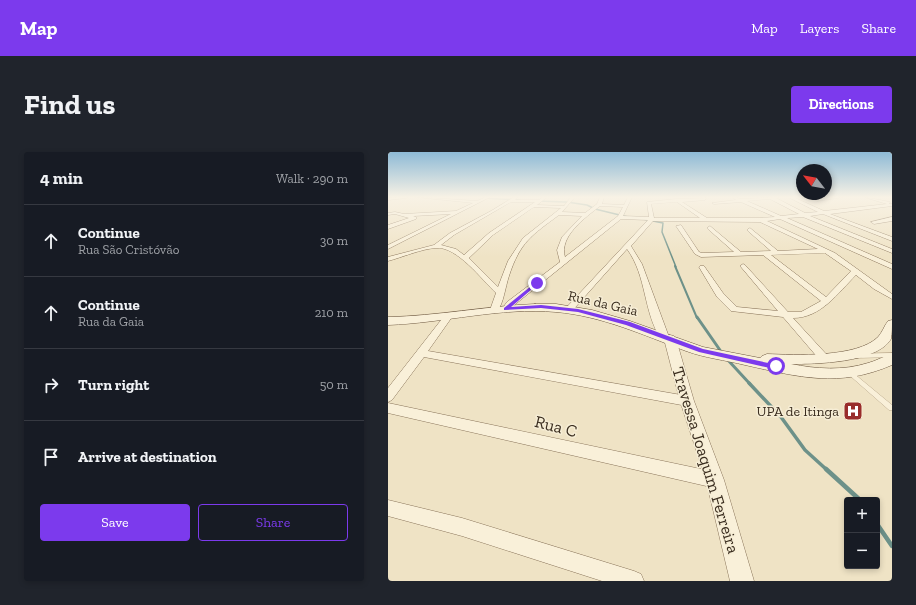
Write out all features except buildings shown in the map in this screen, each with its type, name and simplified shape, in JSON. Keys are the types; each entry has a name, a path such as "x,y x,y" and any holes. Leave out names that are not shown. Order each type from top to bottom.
{"main road":[{"name":"Rua da Gaia","path":"388,321 448,317 500,310 541,307 569,309 610,318 701,351 736,358 779,363"},
{"path":"779,363 823,357 838,357 862,351 883,340 892,324"},
{"path":"779,363 816,374 850,373 868,370 892,359"}],"street":[{"path":"388,227 414,218 411,217"},
{"path":"388,248 448,217"},
{"path":"436,246 452,234 483,217"},
{"path":"464,259 491,234 517,217"},
{"path":"552,217 533,231 523,241 507,270 498,305 500,310 620,217"},
{"path":"562,262 560,250 565,237 575,225 585,217"},
{"path":"620,217 652,219 760,220 789,217"},
{"path":"703,217 708,220"},
{"path":"740,217 745,220"},
{"path":"809,217 892,251"},
{"path":"835,217 892,239"},
{"path":"781,218 892,267"},
{"path":"569,309 652,219"},
{"path":"874,222 892,219"},
{"path":"760,220 833,254 843,260 876,288 892,297"},
{"path":"679,226 697,253 701,255 825,251"},
{"path":"710,228 740,254"},
{"path":"750,230 777,253"},
{"path":"388,258 436,246 449,248 464,259 500,294"},
{"path":"628,246 639,266 657,323 667,338"},
{"path":"833,254 856,251"},
{"path":"766,254 826,301"},
{"path":"742,266 823,357"},
{"path":"702,267 720,295 734,309 785,314 803,314 811,312 826,301 855,271"},
{"path":"388,396 448,317"},
{"name":"Travessa Joaquim Ferreira","path":"667,338 687,401 715,480 742,581"},
{"path":"421,353 687,401"},
{"name":"Rua C","path":"388,408 502,432 591,454 715,480"},
{"path":"388,508 462,527 634,581"}],"lane":[{"path":"838,357 892,355"},
{"path":"850,373 891,408"}],"waterway":[{"path":"643,219 663,223 662,232 676,267"},
{"path":"675,266 697,318"},
{"path":"697,317 722,353"},
{"path":"727,359 750,384"},
{"path":"749,383 781,417 805,450 827,470"},
{"path":"826,469 857,497"},
{"path":"880,528 892,546"}],"place":[{"name":"UPA de Itinga","path":"853,411"}],"route":[{"path":"537,283 510,304 506,309 541,307 569,309 628,323 701,351 779,368 776,366"}]}
